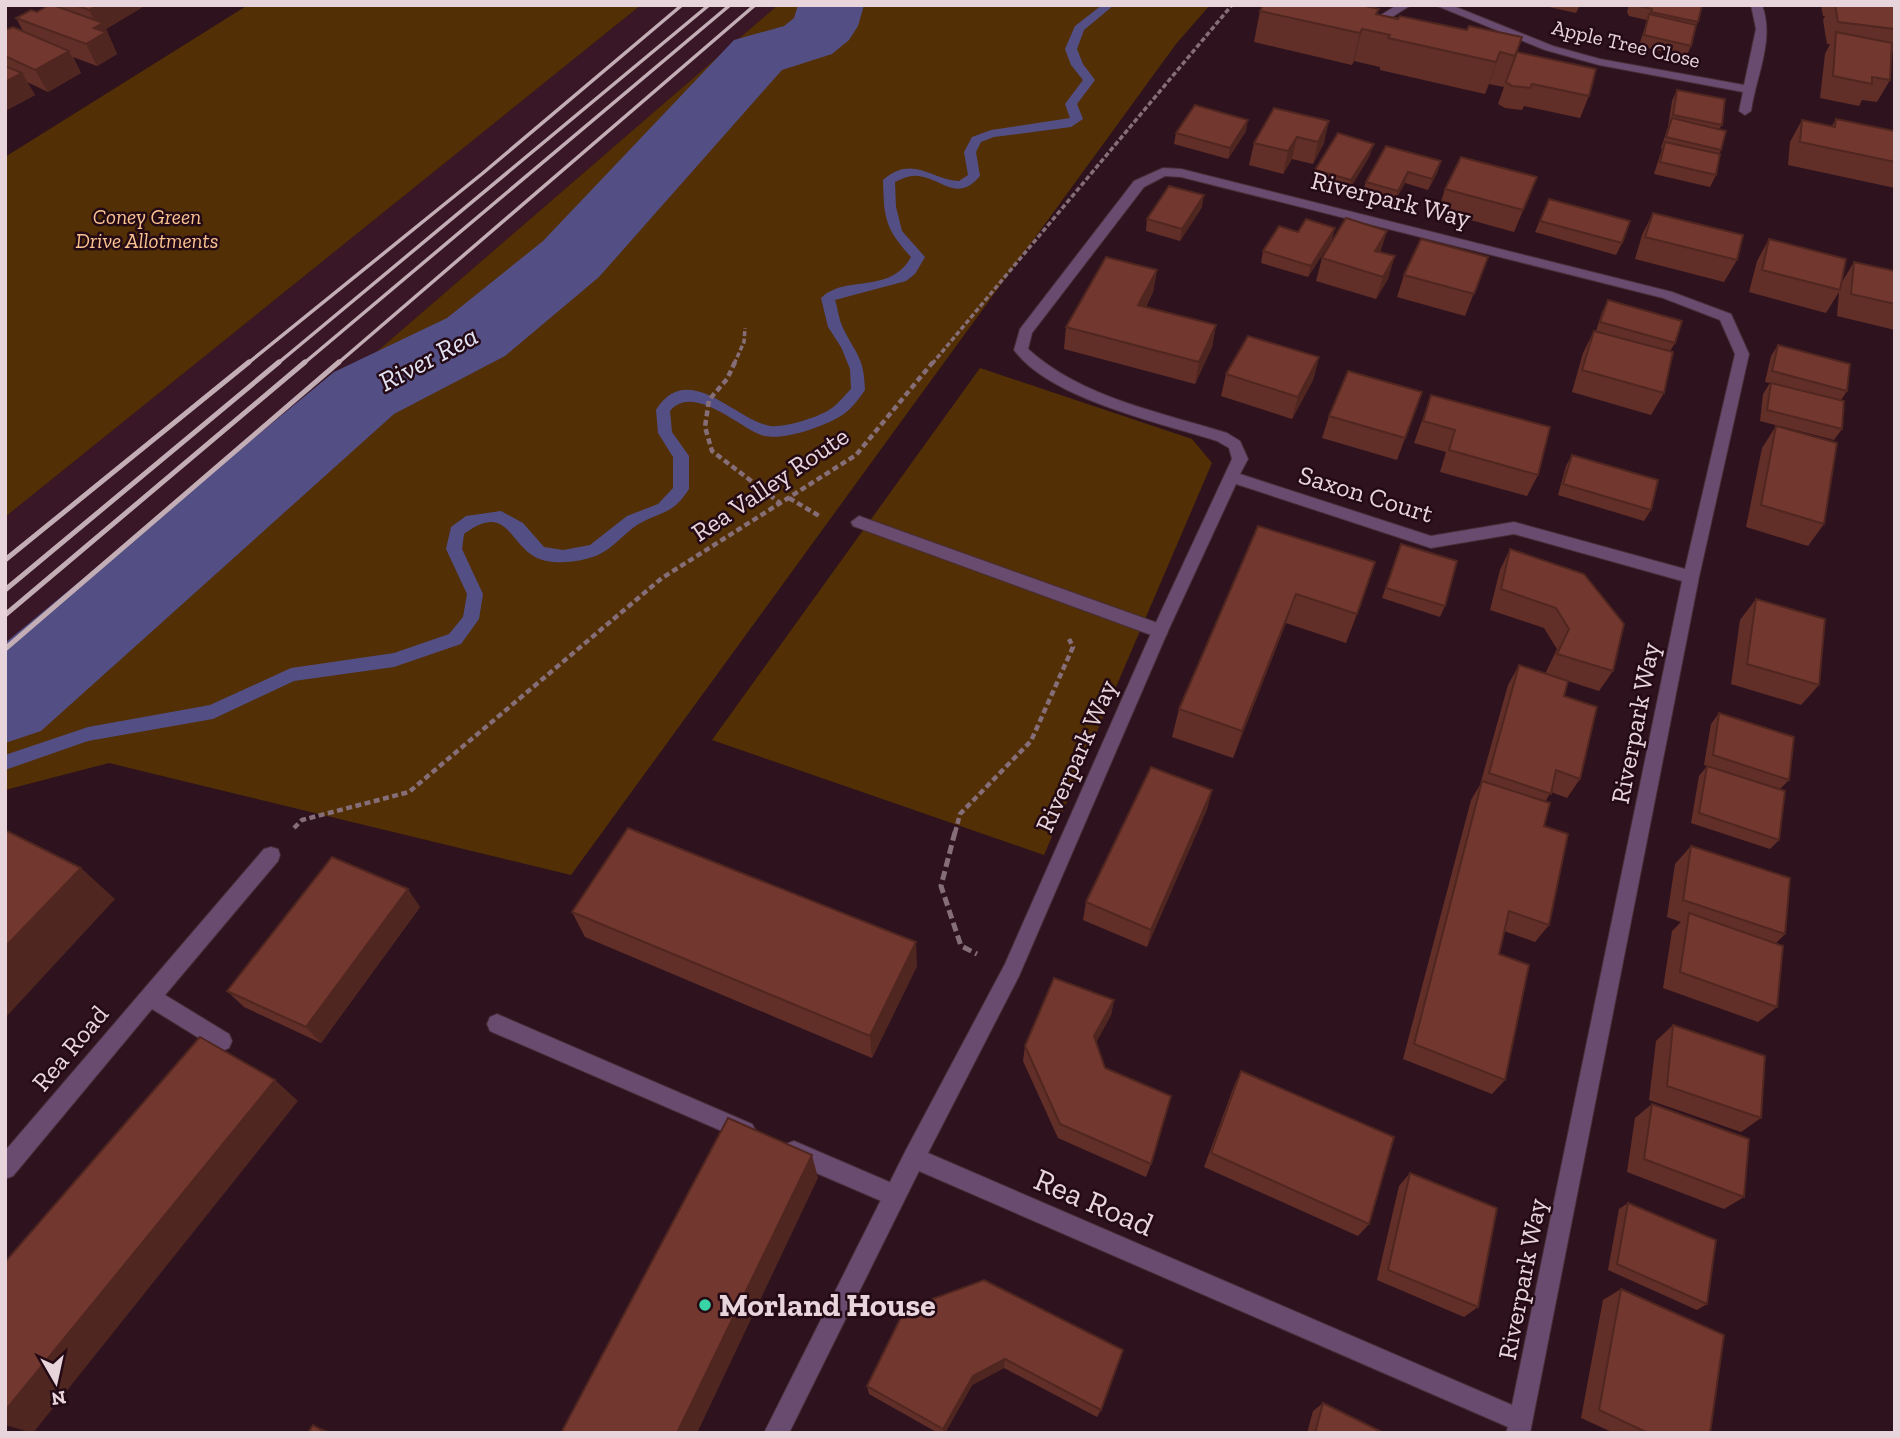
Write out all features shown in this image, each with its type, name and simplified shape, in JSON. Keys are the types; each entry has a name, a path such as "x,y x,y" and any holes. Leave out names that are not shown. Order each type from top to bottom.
{"street":[{"path":"1385,17 1406,5"},
{"name":"Apple Tree Close","path":"1440,5 1549,48 1599,62 1747,89"},
{"path":"1745,111 1747,89 1763,25 1756,5"},
{"name":"Riverpark Way","path":"914,1158 1012,970 1160,631 1240,459 1235,445 1222,437 1074,388 1045,372 1021,350 1025,332 1139,184 1163,172 1181,173 1667,295 1726,317 1742,354 1691,577 1519,1427"},
{"name":"Saxon Court","path":"1231,477 1431,542 1514,528 1691,577"},
{"path":"859,522 1160,631"},
{"name":"Rea Road","path":"5,1168 271,855"},
{"path":"150,997 222,1041"},
{"path":"497,1024 893,1195"},
{"path":"776,1433 893,1195 914,1158"},
{"name":"Rea Road","path":"914,1158 1519,1427"}],"path":[{"name":"Rea Valley Route","path":"271,855 302,820 409,792 662,578 856,455 1232,5"},
{"path":"745,327 744,342 727,379 709,400 705,427 712,452 780,503"},
{"path":"789,498 830,522"},
{"path":"1012,970 961,946 941,886 960,814 1031,741 1073,647 1068,637"}],"shaded area":[{"path":"641,5 778,5 5,673 5,517"}],"green space":[{"name":"Coney Green Drive Allotments","path":"248,5 641,5 5,517 5,157"},
{"path":"778,5 1210,5 1176,44 571,875 109,763 5,790 5,673"},
{"path":"980,368 1192,439 1212,463 1044,855 712,740"}],"building":[{"path":"49,5 103,23 94,28 106,32 86,44 16,18 31,10 37,12"},
{"path":"75,5 98,5 89,10"},
{"path":"1263,5 1361,5 1379,9 1376,14 1398,19 1400,16 1467,30 1469,26 1522,37 1515,56 1500,52 1496,62 1388,38 1390,35 1362,29 1360,33 1260,11"},
{"path":"1635,5 1702,5 1698,22 1651,12 1652,9"},
{"path":"1835,5 1895,5 1895,29 1838,22"},
{"path":"1649,14 1696,25 1691,46 1644,35"},
{"path":"13,27 69,51 35,70 5,56 5,30"},
{"path":"1836,32 1892,43 1890,80 1872,77 1872,84 1833,76"},
{"path":"1517,52 1596,69 1589,96 1532,84 1530,88 1512,86 1506,82"},
{"path":"5,66 22,73 5,82"},
{"path":"1677,90 1725,99 1722,125 1673,115"},
{"path":"1195,105 1248,120 1230,148 1176,133"},
{"path":"1274,108 1329,121 1318,142 1297,137 1288,151 1254,143"},
{"path":"1672,118 1726,131 1721,150 1666,137"},
{"path":"1836,119 1895,131 1895,162 1800,142 1802,120 1835,127"},
{"path":"1338,133 1374,144 1351,180 1315,170"},
{"path":"1665,142 1720,154 1716,175 1660,162"},
{"path":"1386,146 1441,161 1432,179 1408,172 1398,191 1366,182"},
{"path":"1461,157 1537,177 1523,210 1445,189"},
{"path":"1169,186 1204,195 1182,229 1147,219"},
{"path":"1549,199 1630,221 1622,243 1540,221"},
{"path":"1653,213 1743,235 1737,260 1645,237"},
{"path":"1346,218 1387,231 1375,251 1395,256 1383,277 1322,258"},
{"path":"1306,219 1335,228 1311,266 1263,251 1279,226 1298,232"},
{"path":"1421,239 1488,257 1474,294 1404,275"},
{"path":"1769,239 1846,259 1840,290 1762,270"},
{"path":"1106,257 1157,270 1138,305 1216,325 1199,362 1066,327"},
{"path":"1854,262 1895,271 1895,304 1851,294"},
{"path":"1608,300 1682,321 1675,343 1600,322"},
{"path":"1594,331 1673,352 1664,393 1582,370"},
{"path":"1248,336 1319,357 1298,397 1226,374"},
{"path":"1778,345 1850,364 1847,391 1772,371"},
{"path":"1348,371 1422,392 1405,438 1329,416"},
{"path":"1771,383 1844,401 1842,429 1767,410"},
{"path":"1431,395 1550,427 1538,475 1449,450 1455,430 1423,421"},
{"path":"1776,426 1837,443 1824,524 1761,505"},
{"path":"1572,455 1658,480 1651,510 1563,484"},
{"path":"1258,526 1375,562 1357,614 1296,594 1242,731 1179,709"},
{"path":"1401,544 1457,561 1445,606 1386,588"},
{"path":"1510,549 1584,574 1624,624 1613,671 1557,654 1569,629 1556,608 1501,589"},
{"path":"1756,599 1825,619 1819,685 1747,664"},
{"path":"1519,665 1568,681 1564,696 1597,707 1580,779 1556,770 1551,794 1489,773"},
{"path":"1719,713 1794,737 1789,780 1713,755"},
{"path":"1707,766 1785,791 1779,840 1699,813"},
{"path":"1151,767 1212,790 1151,930 1086,902"},
{"path":"1482,781 1550,803 1544,826 1568,834 1549,925 1509,911 1499,954 1529,965 1505,1080 1414,1044"},
{"path":"628,828 916,942 870,1036 572,912"},
{"path":"5,830 81,868 5,947"},
{"path":"1691,846 1790,878 1785,934 1683,900"},
{"path":"332,857 408,889 306,1027 227,991"},
{"path":"1689,913 1783,946 1777,1007 1680,972"},
{"path":"1054,978 1114,1000 1094,1036 1105,1068 1171,1096 1151,1164 1060,1124 1025,1046"},
{"path":"1673,1025 1765,1056 1761,1118 1667,1086"},
{"path":"200,1037 275,1080 5,1411 5,1262"},
{"path":"1241,1071 1394,1137 1369,1224 1211,1153"},
{"path":"1652,1104 1749,1139 1744,1197 1644,1159"},
{"name":"Morland House","path":"728,1118 812,1155 677,1433 561,1433"},
{"path":"1410,1173 1497,1208 1478,1307 1388,1270"},
{"path":"1628,1203 1716,1240 1707,1304 1617,1264"},
{"path":"984,1280 1123,1350 1101,1410 1005,1359 973,1376 943,1429 867,1386 905,1309"},
{"path":"1621,1289 1724,1335 1710,1433 1648,1433 1599,1410"},
{"path":"1323,1403 1384,1433 1315,1433"},
{"path":"313,1425 326,1433 308,1433"}],"waterway":[{"name":"River Rea","path":"5,702 364,393 476,337 571,259 758,55 808,40 825,26 831,5"},
{"path":"5,763 88,734 213,712 291,675 394,660 455,639 471,619 475,594 454,549 457,531 472,520 501,517 517,527 539,552 563,556 594,550 633,520 664,508 681,489 681,456 665,433 663,410 670,401 689,395 709,400 766,431 788,431 836,413 858,390 857,369 848,346 835,327 828,298 901,278 910,271 918,257 896,232 890,207 889,180 918,172 949,184 962,185 974,176 970,152 976,140 991,134 1071,123 1077,119 1071,104 1089,80 1077,65 1071,49 1079,28 1109,5"}],"railway":[{"path":"247,364 483,173 682,5"},
{"path":"277,364 709,5"},
{"path":"303,364 730,5"},
{"path":"337,364 755,5"},
{"path":"5,560 249,362"},
{"path":"5,590 279,362"},
{"path":"5,615 305,362"},
{"path":"5,649 339,362"}],"place":[{"name":"Morland House","path":"705,1305"}]}
